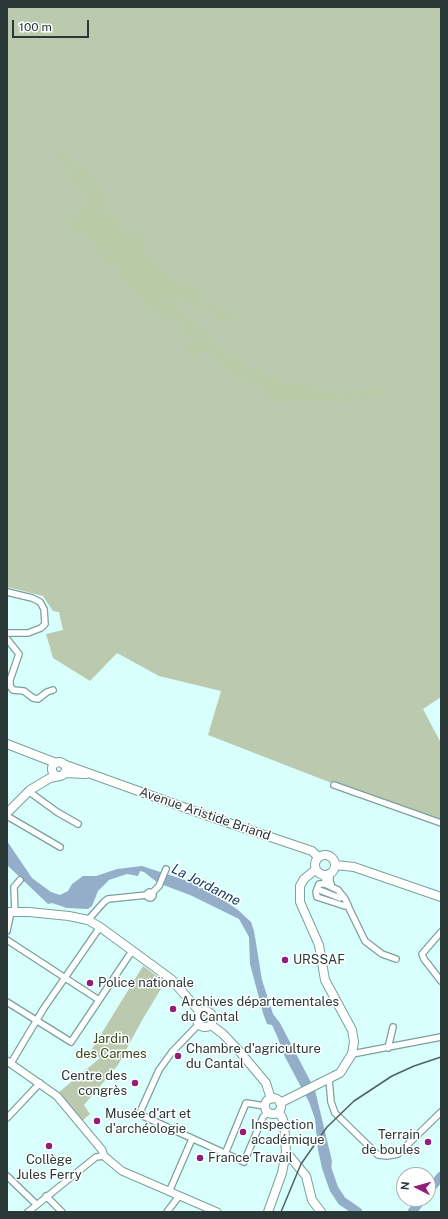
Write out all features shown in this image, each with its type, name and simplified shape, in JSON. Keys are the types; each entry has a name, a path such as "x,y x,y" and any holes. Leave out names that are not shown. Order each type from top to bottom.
{"main road":[{"name":"Avenue Aristide Briand","path":"7,744 57,770 91,774 312,851 318,857"},
{"path":"7,810 26,791 57,770"},
{"path":"7,810 26,791 50,778 57,770"},
{"path":"271,1111 280,1107 280,1103 340,1073 352,1054 354,1042 352,1030 327,985 320,945 300,902 300,886 304,879 318,872 330,873 335,865 333,858 327,854 318,857 314,863 318,872"},
{"path":"335,865 354,867 441,897"},
{"path":"10,912 69,916 88,920 100,927 171,979 200,1012"},
{"path":"200,1012 207,1011 211,1014 213,1021 211,1026"},
{"path":"200,1012 197,1017 198,1025 206,1028 211,1026"},
{"path":"211,1026 223,1034 266,1083 271,1099 268,1100 271,1111 280,1124 283,1150 283,1168"},
{"path":"271,1099 276,1099 280,1103"},
{"path":"268,1210 283,1168 286,1152 284,1123 282,1117 271,1111"},
{"path":"286,1152 306,1176 312,1200 321,1212"}],"street":[{"path":"7,592 32,598 40,602 44,609 45,624 41,628 28,633 7,633"},
{"path":"7,639 19,654 10,680 10,686 13,690 24,691 33,698 38,699 47,692 53,690"},
{"path":"334,785 441,824"},
{"path":"26,791 78,824"},
{"path":"7,810 60,847"},
{"path":"88,920 108,899 150,894 159,886 166,869"},
{"path":"318,872 325,878 325,884"},
{"path":"330,873 332,887"},
{"path":"8,929 14,886 20,880"},
{"path":"348,904 345,906 318,897 318,884 325,884 332,887 341,894 348,904 365,941 382,954 396,959"},
{"path":"317,889 340,898 341,894"},
{"path":"100,927 9,1062 57,1096 102,1150 104,1156 122,1172 215,1212"},
{"path":"441,932 422,954 424,960 441,982"},
{"path":"7,940 66,977 99,1000"},
{"path":"7,1002 71,1042 132,951"},
{"path":"198,1025 162,1064 141,1110 143,1116 244,1162 264,1117 271,1111"},
{"path":"388,1048 393,1027"},
{"path":"352,1054 441,1037"},
{"path":"329,1079 330,1102 335,1113 378,1155 387,1156 398,1154 441,1112"},
{"path":"7,1118 40,1084"},
{"path":"225,1154 246,1103 271,1111"},
{"path":"169,1192 192,1139"},
{"path":"28,1212 96,1157 104,1156"},
{"path":"7,1176 36,1204"},
{"path":"46,1196 62,1212"},
{"path":"167,1212 179,1196"}],"green space":[{"path":"7,7 441,7 441,697 423,709 441,743 441,821 329,782 208,735 221,691 159,676 117,653 90,681 53,658 46,634 63,630 59,612 53,611 43,596 7,587"},
{"path":"57,148 61,148 68,154 68,159 75,160 77,166 87,168 92,174 92,180 98,182 97,187 102,189 105,197 102,203 108,212 113,213 113,219 123,221 120,226 124,232 130,228 134,233 140,232 146,241 145,254 154,259 164,270 161,275 168,275 171,281 181,283 187,282 197,286 203,295 207,296 207,299 203,303 246,319 236,323 229,320 223,322 217,317 217,315 213,315 201,308 195,309 188,306 185,300 172,300 174,304 171,305 184,311 186,318 193,319 197,323 197,326 205,330 210,335 210,339 222,344 220,351 244,362 250,369 259,370 265,377 272,376 281,383 297,380 298,385 307,384 317,387 327,392 335,393 339,398 341,395 351,393 353,390 360,391 364,387 371,390 379,386 383,389 394,390 379,397 371,394 367,399 357,396 341,404 335,402 330,403 326,399 318,403 298,399 293,404 286,404 285,402 279,403 277,401 271,404 266,400 266,389 256,383 253,385 245,377 242,381 239,376 235,378 230,377 232,375 231,372 223,367 223,363 225,362 222,359 219,361 204,348 202,354 196,353 194,356 199,358 198,361 193,361 189,356 189,349 186,350 182,344 186,343 186,341 195,344 191,336 188,337 183,333 183,327 168,318 157,318 151,309 144,307 139,302 141,301 141,296 136,294 122,279 119,281 115,274 120,273 120,268 109,266 106,261 97,254 96,245 92,243 84,230 81,233 68,228 65,222 67,217 73,216 80,218 81,213 78,208 82,205 90,207 83,189 68,179 69,173 64,169 65,163 59,161"},
{"name":"Jardin des Carmes","path":"143,966 165,982 118,1065 84,1105 90,1114 82,1121 58,1093 100,1058 92,1049"}],"water":[{"path":"7,841 32,878 51,892 60,895 68,891 72,884 83,876 96,876 117,869 142,866 191,882 222,899 238,910 251,922 254,931 262,980 273,1014 280,1023 315,1090 332,1161 330,1181 322,1168 318,1150 315,1119 309,1102 285,1057 272,1025 267,1024 263,1013 250,964 249,937 239,919 190,895 158,883 144,872 140,871 138,876 127,874 109,880 98,891 92,906 88,909 67,908 52,903 48,904 7,865"}],"waterway":[{"name":"La Jordanne","path":"327,1169 334,1189 342,1201 358,1212"},
{"name":"La Jordanne","path":"436,1182 441,1176"},
{"name":"La Jordanne","path":"412,1212 416,1207"}],"railway":[{"path":"281,1212 301,1164 327,1127 354,1101 392,1076 414,1066 441,1057"}],"place":[{"name":"URSSAF","path":"285,960"},
{"name":"Police nationale","path":"90,983"},
{"name":"Archives départementales du Cantal","path":"173,1009"},
{"name":"Chambre d'agriculture du Cantal","path":"178,1056"},
{"name":"Centre des congrès","path":"135,1083"},
{"name":"Musée d'art et d'archéologie","path":"97,1121"},
{"name":"Inspection académique","path":"243,1132"},
{"name":"Terrain de boules","path":"428,1142"},
{"name":"Collège Jules Ferry","path":"49,1146"},
{"name":"France Travail","path":"200,1158"}]}
